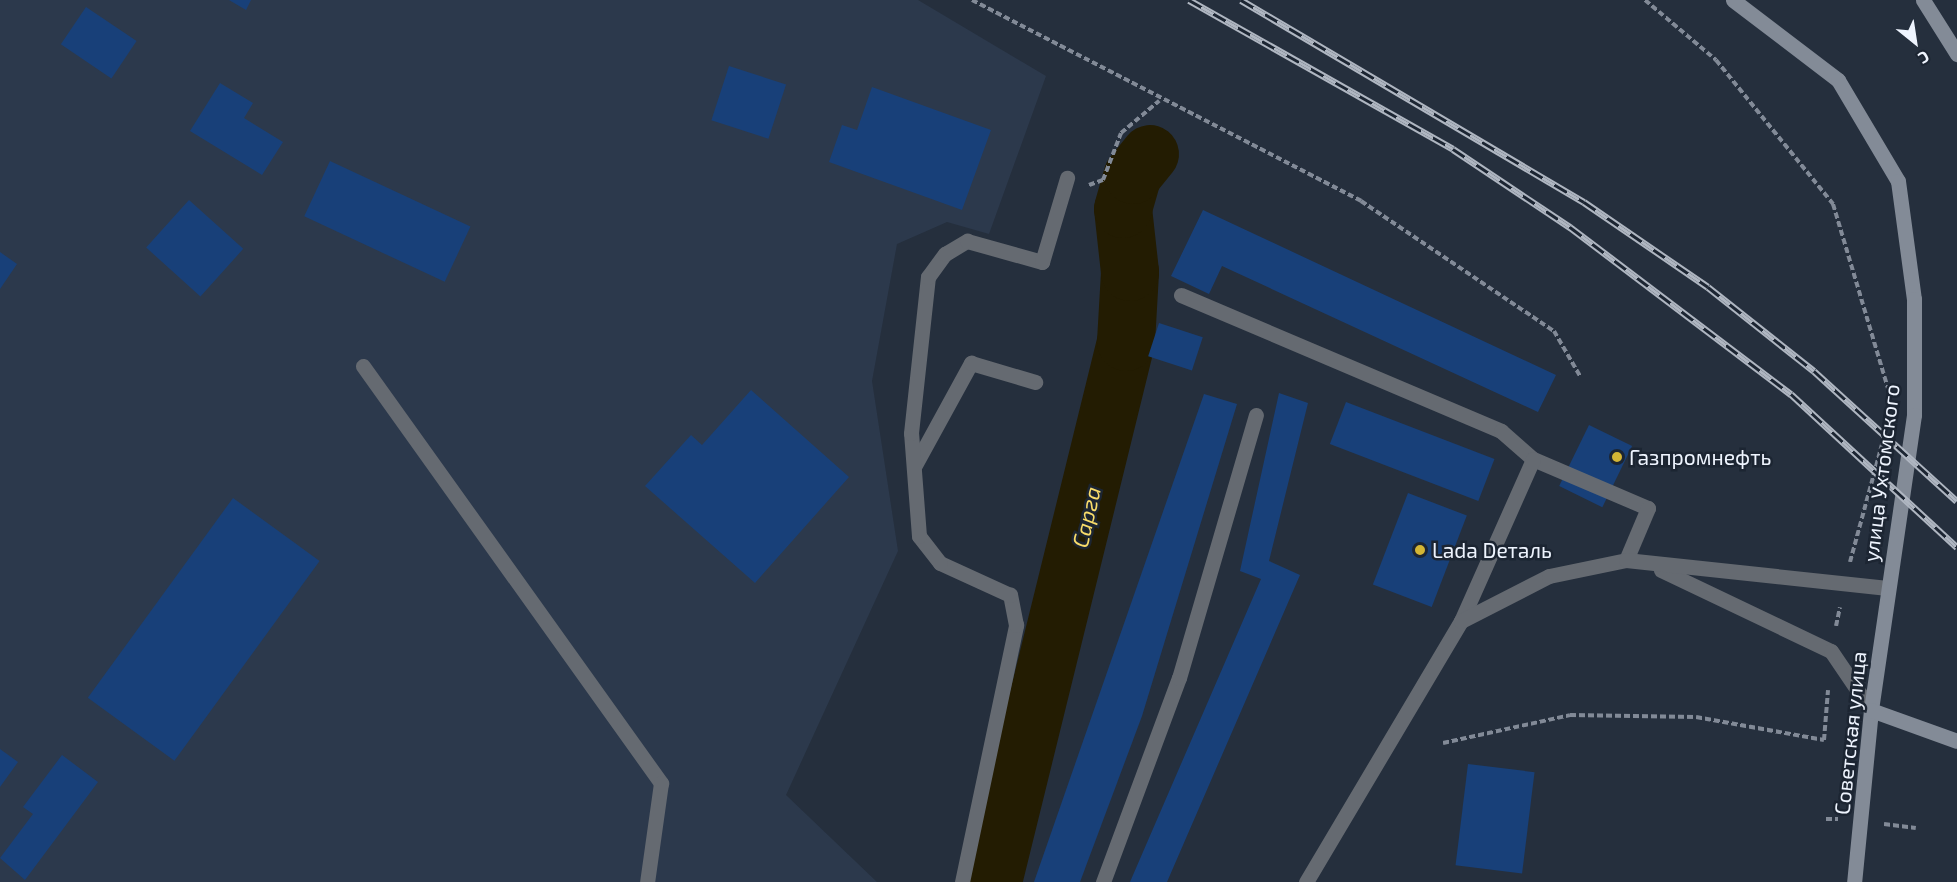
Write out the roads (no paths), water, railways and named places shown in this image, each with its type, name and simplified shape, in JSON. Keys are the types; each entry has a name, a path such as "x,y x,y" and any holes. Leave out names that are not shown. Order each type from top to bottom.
{"main road":[{"name":"улица Ухтомского","path":"1733,0 1838,80 1898,181 1914,299 1914,416 1888,588"},
{"path":"1923,0 1957,54"},
{"name":"Советская улица","path":"1854,882 1871,710 1888,588"},
{"path":"1871,710 1957,741"}],"street":[{"path":"963,882 1016,625 1010,595 940,563 919,536 911,433 928,277 945,254 967,241 1042,262 1067,178"},
{"path":"1181,295 1501,430 1533,459 1648,508 1626,560"},
{"path":"914,467 971,363 1035,382"},
{"path":"363,366 661,783 648,882"},
{"path":"1104,882 1179,678 1256,415"},
{"path":"1306,882 1461,621 1533,459"},
{"path":"1461,621 1549,576 1626,560 1653,566 1845,579 1888,588"},
{"path":"1653,566 1831,651 1871,710"}],"waterway":[{"name":"Сарга","path":"993,882 1126,342 1130,272 1123,209 1133,175 1150,154"}],"railway":[{"path":"1189,0 1453,149 1570,227 1791,394 1957,547"},
{"path":"1241,0 1584,202 1708,287 1814,371 1957,501"}],"place":[{"name":"Газпромнефть","path":"1617,457"},
{"name":"Lada Dеталь","path":"1420,550"}]}
